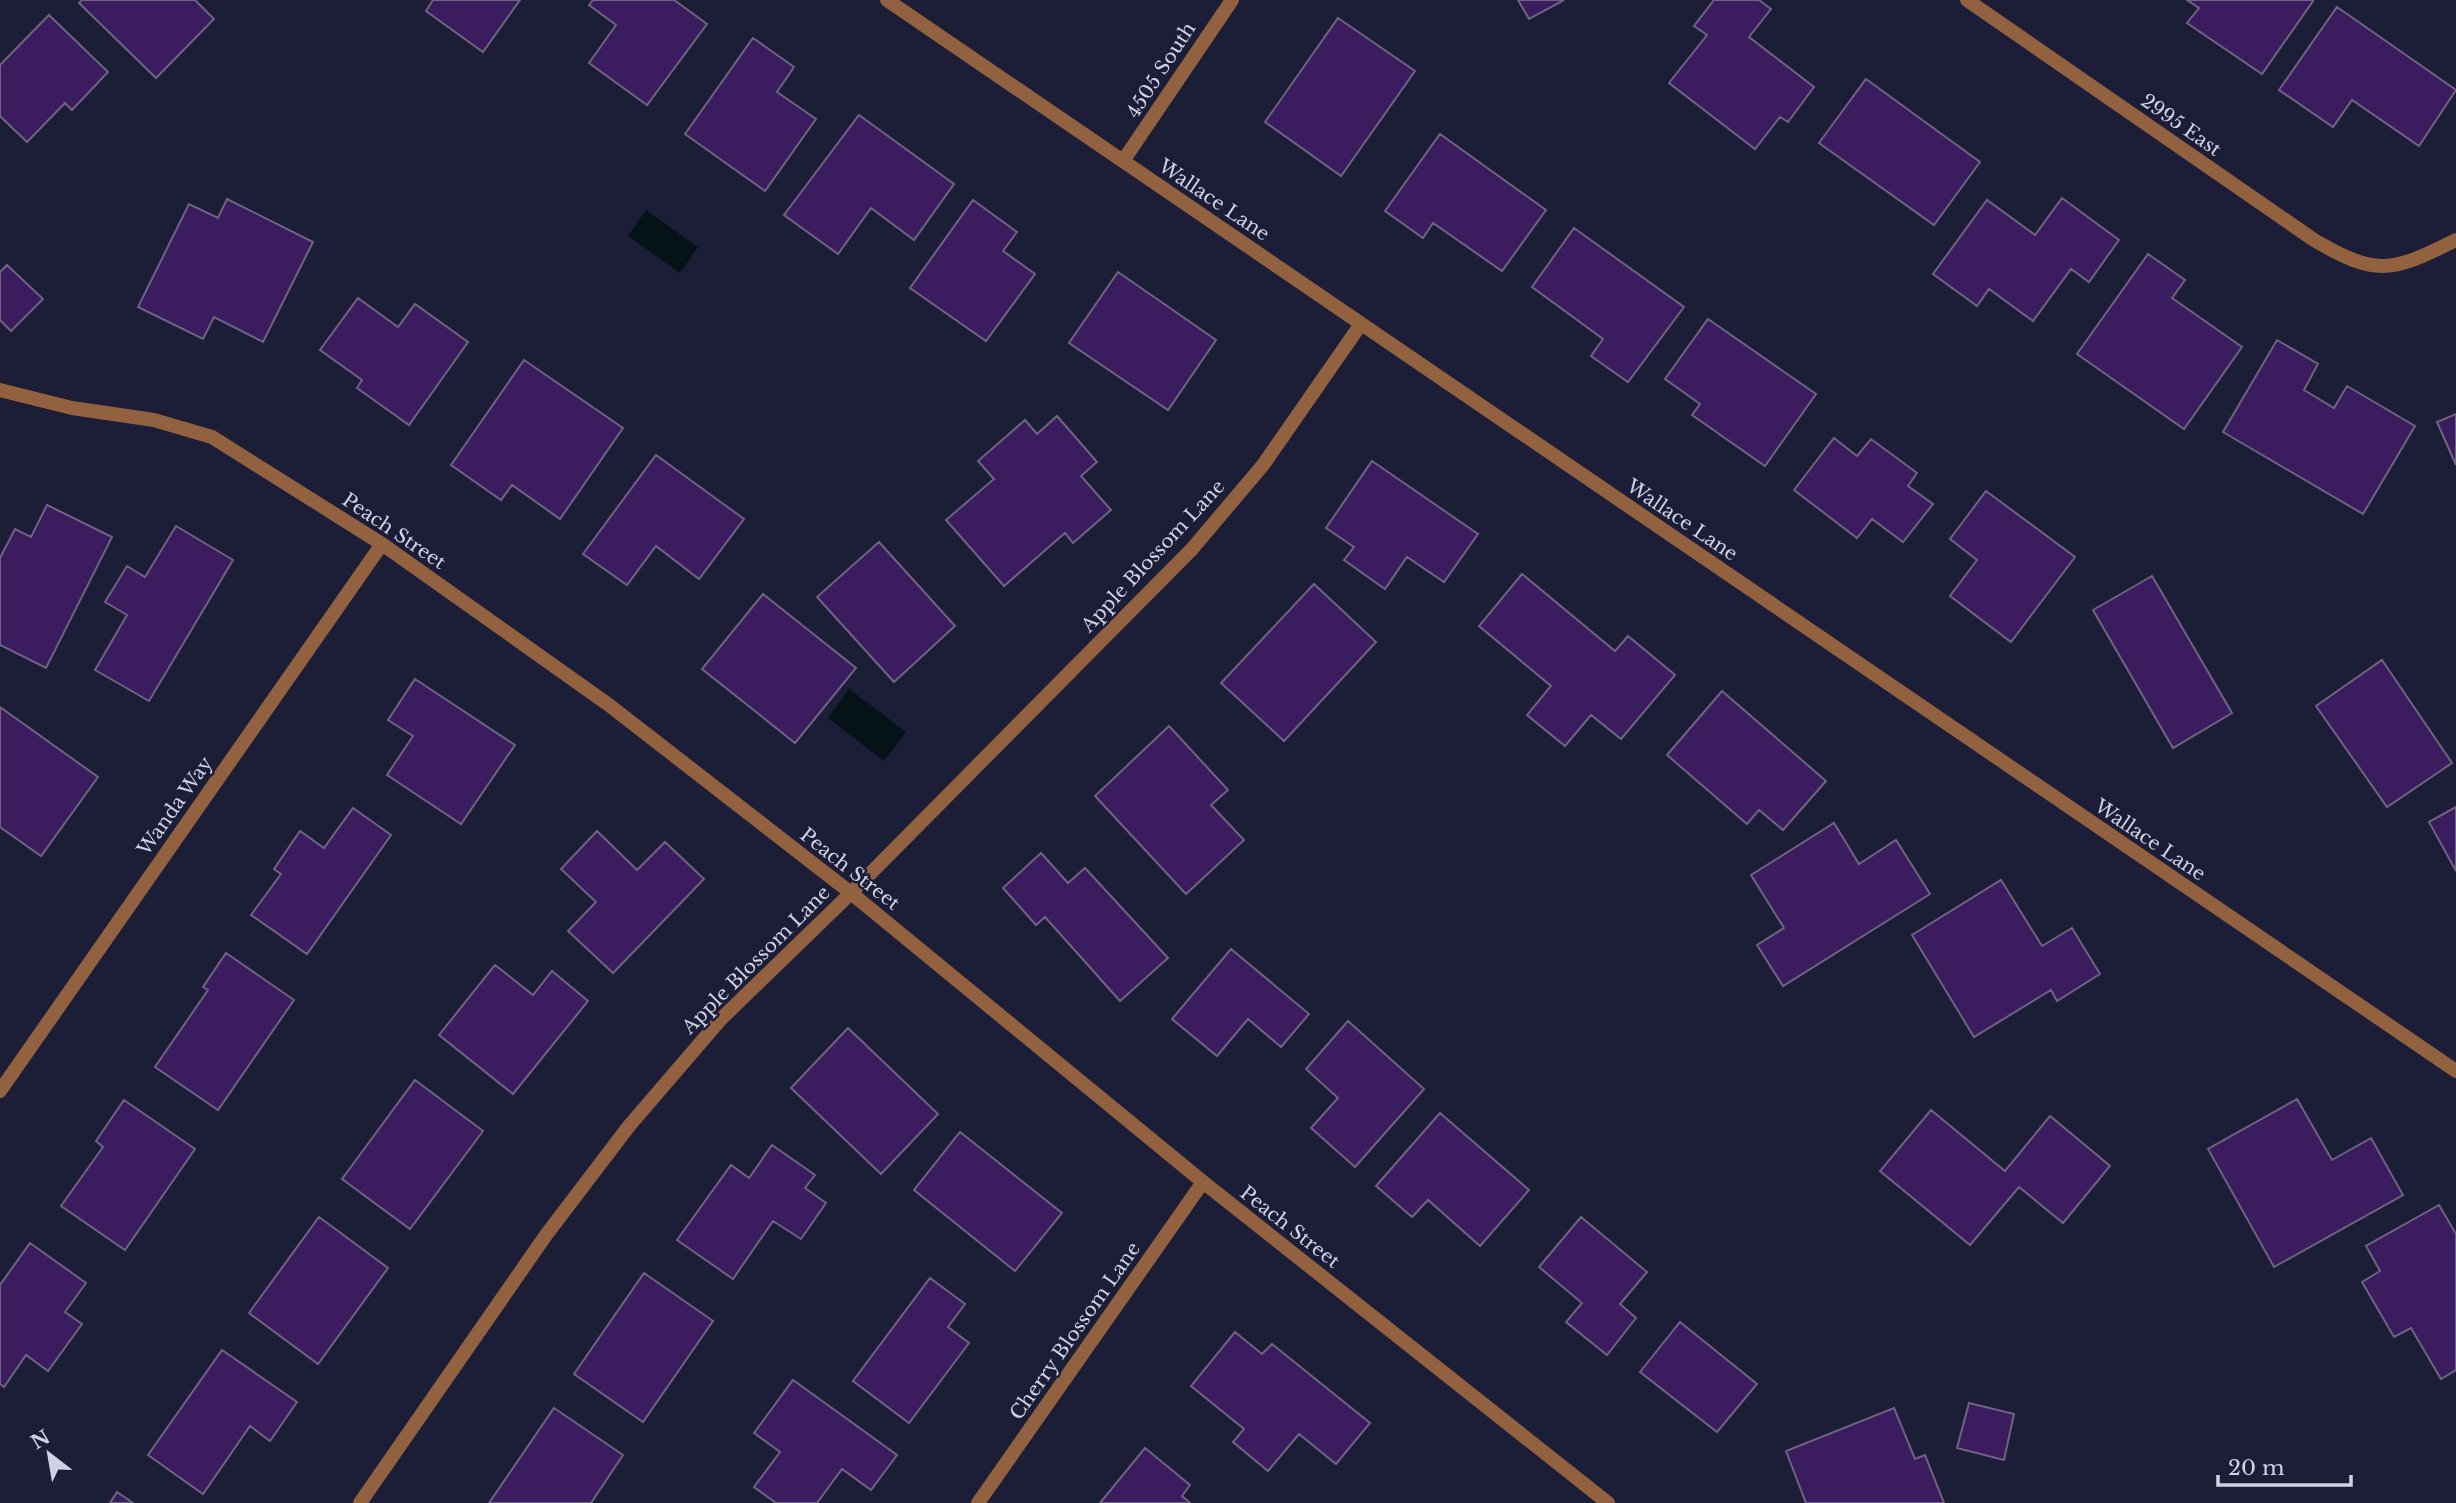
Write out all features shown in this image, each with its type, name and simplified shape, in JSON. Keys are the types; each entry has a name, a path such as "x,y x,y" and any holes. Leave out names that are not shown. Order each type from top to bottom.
{"street":[{"name":"Wallace Lane","path":"887,0 2456,1072"},
{"name":"4505 South","path":"1123,161 1232,0"},
{"name":"2995 East","path":"1967,0 2314,240 2348,260 2381,268 2414,261 2456,240"},
{"name":"Apple Blossom Lane","path":"360,1503 546,1235 629,1126 721,1018 851,893 1192,549 1263,465 1361,324"},
{"name":"Peach Street","path":"0,390 72,408 154,420 212,437 382,544 609,705 851,893 1203,1182 1608,1503"},
{"name":"Wanda Way","path":"0,1091 382,544"},
{"name":"Cherry Blossom Lane","path":"978,1503 1203,1182"}],"shaded area":[{"path":"646,210 698,247 680,273 628,236"},
{"path":"849,689 906,732 884,761 828,718"}],"building":[{"path":"82,0 195,0 214,19 156,78 79,3"},
{"path":"433,0 520,0 483,52 426,11"},
{"path":"593,0 674,0 707,24 647,105 589,63 616,25 589,5"},
{"path":"1518,0 1564,0 1529,19"},
{"path":"1714,0 1759,0 1771,9 1749,37 1814,87 1788,122 1780,117 1755,149 1669,83 1707,35 1694,26"},
{"path":"2187,0 2313,1 2262,74 2187,23 2199,8"},
{"path":"2337,7 2456,90 2419,146 2352,100 2333,127 2279,90"},
{"path":"49,15 108,72 72,110 65,103 27,142 0,116 0,65"},
{"path":"1338,18 1415,71 1341,176 1265,122"},
{"path":"753,38 794,67 777,92 816,119 765,191 685,134"},
{"path":"1866,79 1980,162 1934,225 1819,143"},
{"path":"859,115 954,184 914,240 871,208 838,254 784,215"},
{"path":"1440,134 1546,210 1502,271 1433,223 1423,238 1385,211"},
{"path":"2062,198 2119,240 2089,282 2071,269 2033,321 1989,289 1977,306 1933,274 1987,200 2035,235"},
{"path":"227,199 313,242 263,342 214,317 203,339 138,307 189,204 218,218"},
{"path":"973,200 1017,232 1003,251 1035,274 986,341 910,288"},
{"path":"1574,228 1684,307 1628,382 1591,356 1603,339 1532,287"},
{"path":"2148,254 2185,280 2172,298 2242,347 2184,429 2077,354"},
{"path":"7,265 43,299 11,331 0,320 0,272"},
{"path":"1118,272 1216,340 1168,410 1069,343"},
{"path":"358,298 398,327 415,304 468,342 409,425 357,388 362,380 320,350"},
{"path":"1708,319 1816,394 1765,466 1692,415 1700,404 1665,379"},
{"path":"2277,340 2318,364 2304,390 2334,408 2347,386 2415,426 2363,514 2223,432"},
{"path":"524,360 623,428 560,519 512,485 501,500 451,465"},
{"path":"2456,414 2456,465 2437,422"},
{"path":"1057,416 1097,462 1081,476 1111,510 1073,543 1065,533 1004,586 946,520 994,479 978,461 1025,420 1037,434"},
{"path":"1834,438 1857,456 1871,439 1917,473 1908,486 1933,504 1903,542 1872,519 1857,538 1794,490"},
{"path":"656,455 744,519 699,579 656,546 627,585 583,554"},
{"path":"1372,461 1478,534 1444,582 1407,557 1385,589 1344,560 1354,547 1326,528"},
{"path":"1986,491 2075,557 2011,642 1950,596 1977,560 1950,539"},
{"path":"47,505 112,537 46,668 0,645 0,558 15,529 31,537"},
{"path":"176,526 233,560 149,701 95,670 127,615 105,602 127,566 145,577"},
{"path":"879,542 955,626 894,682 817,597"},
{"path":"1522,574 1615,651 1628,636 1675,675 1621,739 1591,715 1565,746 1527,715 1551,686 1479,626"},
{"path":"2152,576 2232,713 2173,748 2093,610"},
{"path":"1314,584 1376,642 1284,741 1221,683"},
{"path":"763,594 856,668 795,743 702,669"},
{"path":"2382,660 2452,763 2387,807 2316,706"},
{"path":"415,679 515,745 461,824 387,775 413,736 388,720"},
{"path":"1722,691 1826,781 1783,830 1759,810 1747,824 1667,755"},
{"path":"0,707 98,777 41,856 0,827"},
{"path":"1169,726 1228,790 1211,805 1244,840 1186,894 1095,796"},
{"path":"2456,807 2456,871 2429,822"},
{"path":"353,808 391,835 307,954 251,915 281,874 274,869 300,831 324,848"},
{"path":"1834,823 1859,864 1896,840 1930,894 1783,986 1757,945 1784,928 1751,875"},
{"path":"597,831 637,870 665,842 704,879 613,973 568,931 596,902 561,869"},
{"path":"1041,853 1068,883 1085,868 1168,958 1120,1001 1045,917 1036,925 1003,888"},
{"path":"2001,880 2042,946 2072,928 2100,974 2057,1001 2051,990 1974,1037 1912,935"},
{"path":"1231,949 1309,1014 1281,1047 1248,1019 1217,1056 1172,1019"},
{"path":"226,953 294,1000 218,1110 155,1067 208,990 203,987"},
{"path":"495,965 533,995 552,971 588,1001 513,1094 439,1035"},
{"path":"1348,1021 1424,1089 1355,1167 1311,1128 1338,1098 1306,1069"},
{"path":"848,1028 938,1114 881,1174 791,1088"},
{"path":"415,1080 483,1131 410,1229 342,1179"},
{"path":"2297,1099 2332,1160 2371,1138 2403,1195 2274,1267 2208,1149"},
{"path":"124,1100 195,1149 125,1250 61,1206 103,1147 96,1141"},
{"path":"1931,1110 2005,1171 2050,1116 2110,1166 2063,1223 2019,1187 1970,1245 1880,1171"},
{"path":"1440,1113 1529,1190 1480,1246 1428,1200 1412,1217 1376,1186"},
{"path":"960,1132 1062,1213 1015,1271 914,1190"},
{"path":"772,1145 815,1175 805,1188 826,1203 801,1239 773,1221 733,1279 677,1240 731,1165 749,1178"},
{"path":"2439,1205 2456,1234 2456,1370 2441,1379 2411,1328 2394,1337 2362,1282 2380,1271 2366,1246"},
{"path":"319,1217 388,1268 318,1364 249,1313"},
{"path":"1581,1217 1647,1272 1620,1304 1636,1318 1607,1355 1566,1322 1582,1303 1539,1267"},
{"path":"30,1243 86,1283 65,1312 82,1324 48,1371 26,1355 4,1387 0,1384 0,1285"},
{"path":"644,1273 713,1321 643,1422 574,1374"},
{"path":"930,1278 965,1304 948,1327 969,1343 909,1423 853,1381"},
{"path":"1680,1322 1757,1384 1717,1432 1640,1372"},
{"path":"1235,1332 1262,1354 1272,1344 1370,1423 1336,1464 1299,1434 1268,1471 1233,1442 1244,1429 1191,1386"},
{"path":"222,1350 297,1402 270,1441 250,1426 203,1494 148,1455"},
{"path":"793,1380 897,1455 871,1490 842,1469 817,1503 776,1503 754,1487 780,1452 754,1433"},
{"path":"1969,1403 2014,1414 2004,1460 1957,1448"},
{"path":"554,1408 623,1455 591,1503 489,1503"},
{"path":"1894,1408 1915,1459 1925,1455 1944,1503 1806,1503 1786,1451"},
{"path":"1145,1448 1190,1485 1182,1496 1190,1503 1100,1503"},
{"path":"117,1492 133,1503 110,1503"}]}
